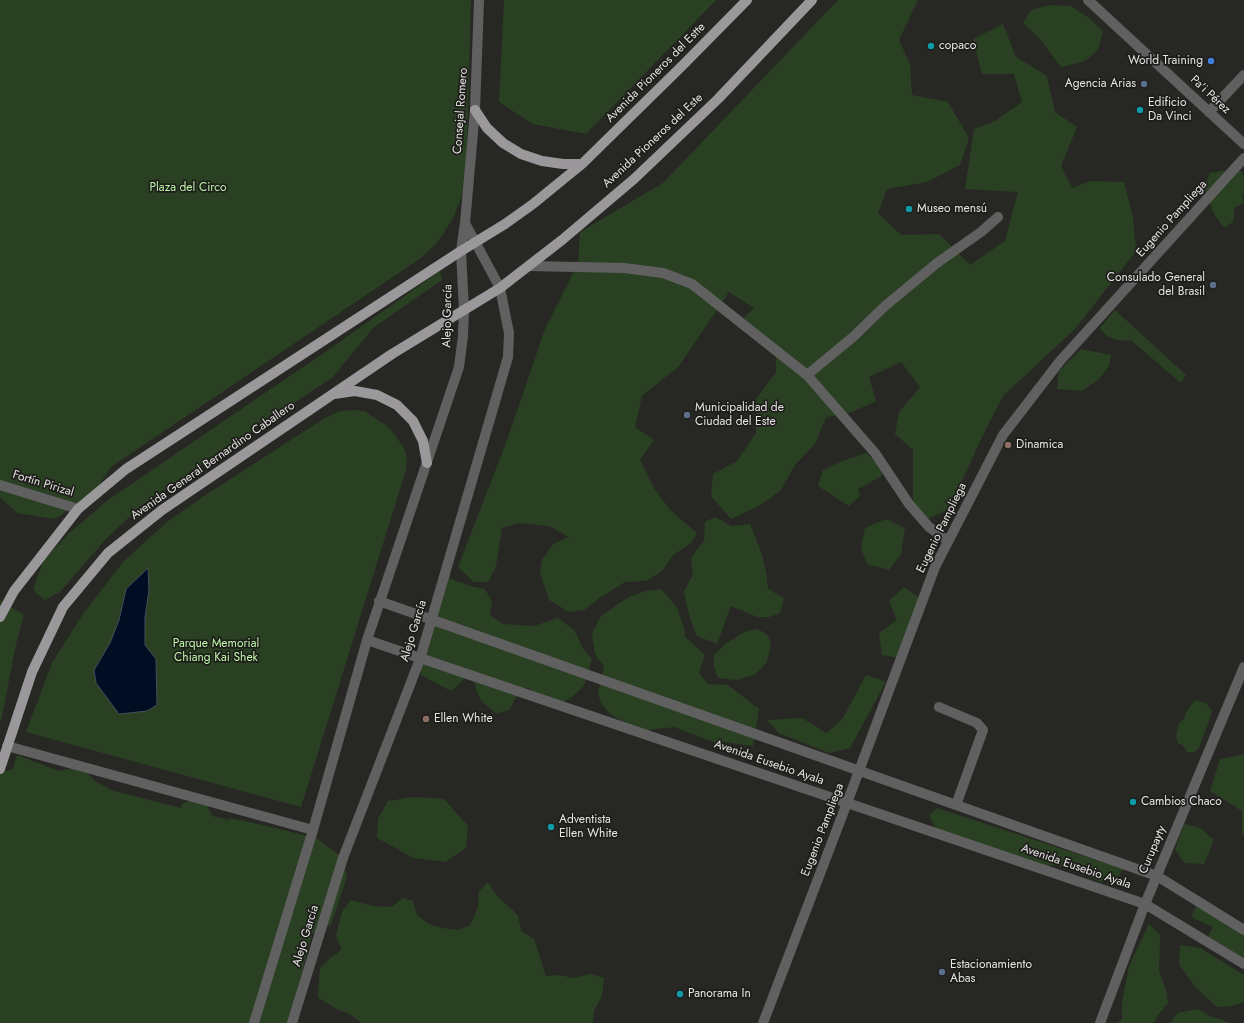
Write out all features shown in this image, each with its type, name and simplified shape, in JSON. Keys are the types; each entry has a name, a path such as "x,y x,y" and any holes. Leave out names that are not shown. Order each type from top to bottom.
{"main road":[{"name":"Avenida Pioneros del Estte","path":"582,164 747,0"},
{"name":"Avenida Pioneros del Este","path":"500,288 562,240 634,178 718,99 812,0"},
{"path":"475,110 488,128 503,143 522,154 542,161 563,164 582,164"},
{"path":"0,617 14,591 78,509 126,469 475,243 533,204 582,164"},
{"name":"Avenida General Bernardino Caballero","path":"0,769 32,672 63,607 108,553 162,510 332,394 392,354 500,288"},
{"path":"332,394 354,391 362,392 377,395 397,405 413,421 423,441 427,463"}],"street":[{"name":"Consejal Romero","path":"461,251 465,223 475,110 479,0"},
{"name":"Pa'i Pérez","path":"1088,0 1244,144"},
{"path":"1209,112 1244,75"},
{"name":"Eugenio Pampliega","path":"763,1023 935,567 1003,435 1060,361 1244,158"},
{"path":"807,375 853,337 885,306 937,263 982,232 998,217"},
{"path":"465,223 475,243"},
{"name":"Alejo García","path":"292,1023 343,858 420,659 508,357 509,333 500,288 475,243"},
{"name":"Alejo García","path":"254,1023 312,830 366,640 459,367 463,336 464,310 461,251"},
{"path":"529,266 624,268 664,273 692,284 807,375 875,453 909,504 929,527 948,541"},
{"name":"Fortín Pirizal","path":"0,485 78,509"},
{"name":"Avenida Eusebio Ayala","path":"379,601 1157,876 1244,930"},
{"name":"Avenida Eusebio Ayala","path":"366,640 1145,904 1244,964"},
{"name":"Curupayty","path":"1100,1023 1145,904 1244,667"},
{"path":"939,707 977,723 983,730 956,805"},
{"path":"7,746 312,830"}],"green space":[{"name":"Plaza del Circo","path":"0,0 471,0 466,178 460,202 452,220 437,243 421,258 111,467 93,494 55,519 17,513 0,497"},
{"path":"504,0 716,0 586,134 533,124 499,102"},
{"path":"838,0 918,0 899,40 910,64 912,95 948,102 969,138 960,165 927,182 887,189 878,213 901,235 939,234 970,265 1005,241 1018,192 965,189 974,129 995,121 1022,102 1014,74 982,74 973,39 1003,24 1016,57 1047,76 1055,112 1077,127 1061,166 1072,188 1090,181 1124,182 1133,217 1136,251 1075,329 1003,396 949,509 926,520 913,503 913,450 895,434 899,412 920,387 901,362 869,377 876,401 850,413 826,417 815,444 795,465 781,490 759,506 731,519 711,496 713,474 737,461 756,433 756,399 776,372 776,345 757,341 736,326 754,308 729,292 679,366 642,396 635,427 654,440 640,460 655,490 671,511 697,533 690,544 673,555 662,571 646,581 625,582 584,610 569,612 549,600 540,572 542,560 553,544 569,537 549,526 519,523 502,528 496,566 488,582 474,582 458,567 506,443 545,329 578,263 580,232 663,183"},
{"path":"1050,5 1071,6 1089,18 1103,31 1098,50 1085,61 1061,67 1039,38 1023,23 1031,10"},
{"path":"1222,171 1241,171 1244,176 1244,194 1242,195 1244,203 1234,208 1234,220 1228,226 1223,227 1213,212 1204,187 1210,173"},
{"path":"440,271 442,280 373,328 333,377 142,505 105,540 60,592 45,600 33,590 43,561 68,534 108,500 331,348"},
{"path":"1115,310 1186,375 1181,383 1132,341 1118,340 1108,337 1100,328"},
{"path":"1081,349 1111,355 1109,366 1099,379 1082,391 1057,389 1059,371"},
{"name":"Parque Memorial Chiang Kai Shek","path":"340,411 364,411 392,431 404,448 407,458 406,470 301,807 26,732 52,663 83,614 123,562 167,522 204,496 325,418"},
{"path":"866,453 881,465 882,476 858,489 860,496 849,506 818,486 823,470"},
{"path":"715,517 732,526 750,524 762,554 768,589 784,598 780,613 769,617 757,617 731,606 717,644 697,636 689,615 684,592 693,574 691,558 704,540 705,522"},
{"path":"886,519 905,528 901,554 889,570 867,564 861,548 865,528"},
{"path":"443,570 451,579 470,586 485,589 492,602 490,615 503,624 534,626 558,618 575,631 582,647 592,659 584,686 572,697 560,704 541,697 529,688 521,688 510,709 497,714 482,702 476,690 473,671 451,691 421,675 420,639 430,628 436,604 432,597 439,587"},
{"path":"904,587 921,599 899,658 882,655 879,633 897,620 889,601"},
{"path":"661,589 676,606 684,627 685,637 705,655 699,673 708,684 728,685 759,709 753,746 725,742 716,743 674,727 640,731 610,714 601,703 598,693 604,667 595,654 592,634 601,616 627,598 645,591"},
{"path":"0,600 24,615 16,644 0,722"},
{"path":"757,629 767,634 771,643 767,662 756,674 737,680 718,678 714,667 714,655 724,645 744,632"},
{"path":"866,675 886,682 850,748 829,753 779,733 767,720 802,718 827,733 843,718"},
{"path":"1195,700 1206,703 1212,711 1199,748 1194,752 1187,752 1183,746 1178,743 1176,737 1178,725"},
{"path":"1244,754 1244,835 1242,834 1242,811 1210,791 1220,759"},
{"path":"17,755 59,771 81,766 95,781 111,790 181,808 182,804 197,798 207,805 212,816 228,820 230,818 318,839 343,858 347,877 331,925 312,934 298,989 292,1023 0,1023 0,773 13,769"},
{"path":"414,797 444,799 468,826 466,848 445,862 414,858 377,838 378,819 388,801"},
{"path":"937,808 1123,869 1117,879 1100,882 1074,870 1056,865 1046,866 939,836 929,815"},
{"path":"1184,824 1200,828 1214,840 1204,864 1184,863 1175,849"},
{"path":"488,882 496,895 518,915 521,931 534,939 546,976 558,975 574,978 590,974 604,978 602,996 594,1011 593,1023 362,1023 351,1015 318,998 320,968 330,958 342,950 336,936 342,912 351,900 374,906 392,907 403,898 413,901 417,915 429,924 442,928 458,930 470,925 478,907 479,891"},
{"path":"1197,905 1244,934 1244,959 1208,936 1213,927 1191,917"},
{"path":"1149,924 1160,935 1159,972 1167,993 1168,1003 1157,1016 1154,1023 1117,1023 1122,1019 1122,1002 1129,966"},
{"path":"1180,945 1200,948 1244,975 1244,1002 1232,1006 1217,1007 1195,987 1179,964"},
{"path":"1198,1009 1208,1015 1230,1023 1170,1023 1178,1013"}],"water":[{"path":"148,568 149,590 145,617 145,645 156,659 157,705 147,711 119,714 96,683 94,670 110,643 119,620 126,589"}],"place":[{"name":"copaco","path":"931,46"},
{"name":"World Training","path":"1211,61"},
{"name":"Agencia Arias","path":"1144,84"},
{"name":"Edificio Da Vinci","path":"1140,110"},
{"name":"Museo mensú","path":"909,209"},
{"name":"Consulado General del Brasil","path":"1213,285"},
{"name":"Municipalidad de Ciudad del Este","path":"687,415"},
{"name":"Dinamica","path":"1008,445"},
{"name":"Ellen White","path":"426,719"},
{"name":"Cambios Chaco","path":"1133,802"},
{"name":"Adventista Ellen White","path":"551,827"},
{"name":"Estacionamiento Abas","path":"942,972"},
{"name":"Panorama In","path":"680,994"}]}
